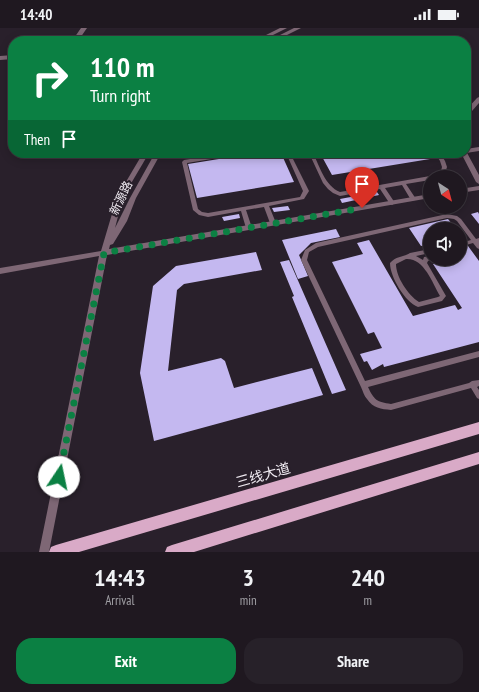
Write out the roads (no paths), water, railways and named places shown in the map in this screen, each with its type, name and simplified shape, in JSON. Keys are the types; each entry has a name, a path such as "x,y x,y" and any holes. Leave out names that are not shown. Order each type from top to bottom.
{"main road":[{"name":"三线大道","path":"56,552 479,428"},
{"path":"172,552 479,458"}],"street":[{"path":"78,36 84,28"},
{"path":"267,36 284,28"},
{"path":"281,36 298,28"},
{"path":"471,106 479,99"},
{"name":"新源路","path":"44,552 104,253 120,198 143,158"},
{"name":"新源路","path":"104,253 123,221 133,198 155,158"},
{"path":"467,158 479,182"},
{"path":"467,190 479,188"},
{"path":"0,271 423,197"}],"lane":[{"path":"205,158 186,161 183,164 198,212 208,215 299,199 306,194 290,158"},
{"path":"314,158 328,187 335,193 346,194 423,179"},
{"path":"441,158 444,162 444,170"},
{"path":"403,183 413,199"},
{"path":"382,187 392,203"},
{"path":"266,205 272,223"},
{"path":"243,209 249,228"},
{"path":"470,249 479,247 476,240 455,217 447,216 322,243 307,251 304,260 363,385 373,402 384,407 391,407 476,384 479,396"},
{"path":"423,252 396,260 392,267 411,300 418,305 440,299 444,296 425,266"},
{"path":"406,256 420,260 423,264"},
{"path":"363,385 479,354"}]}
